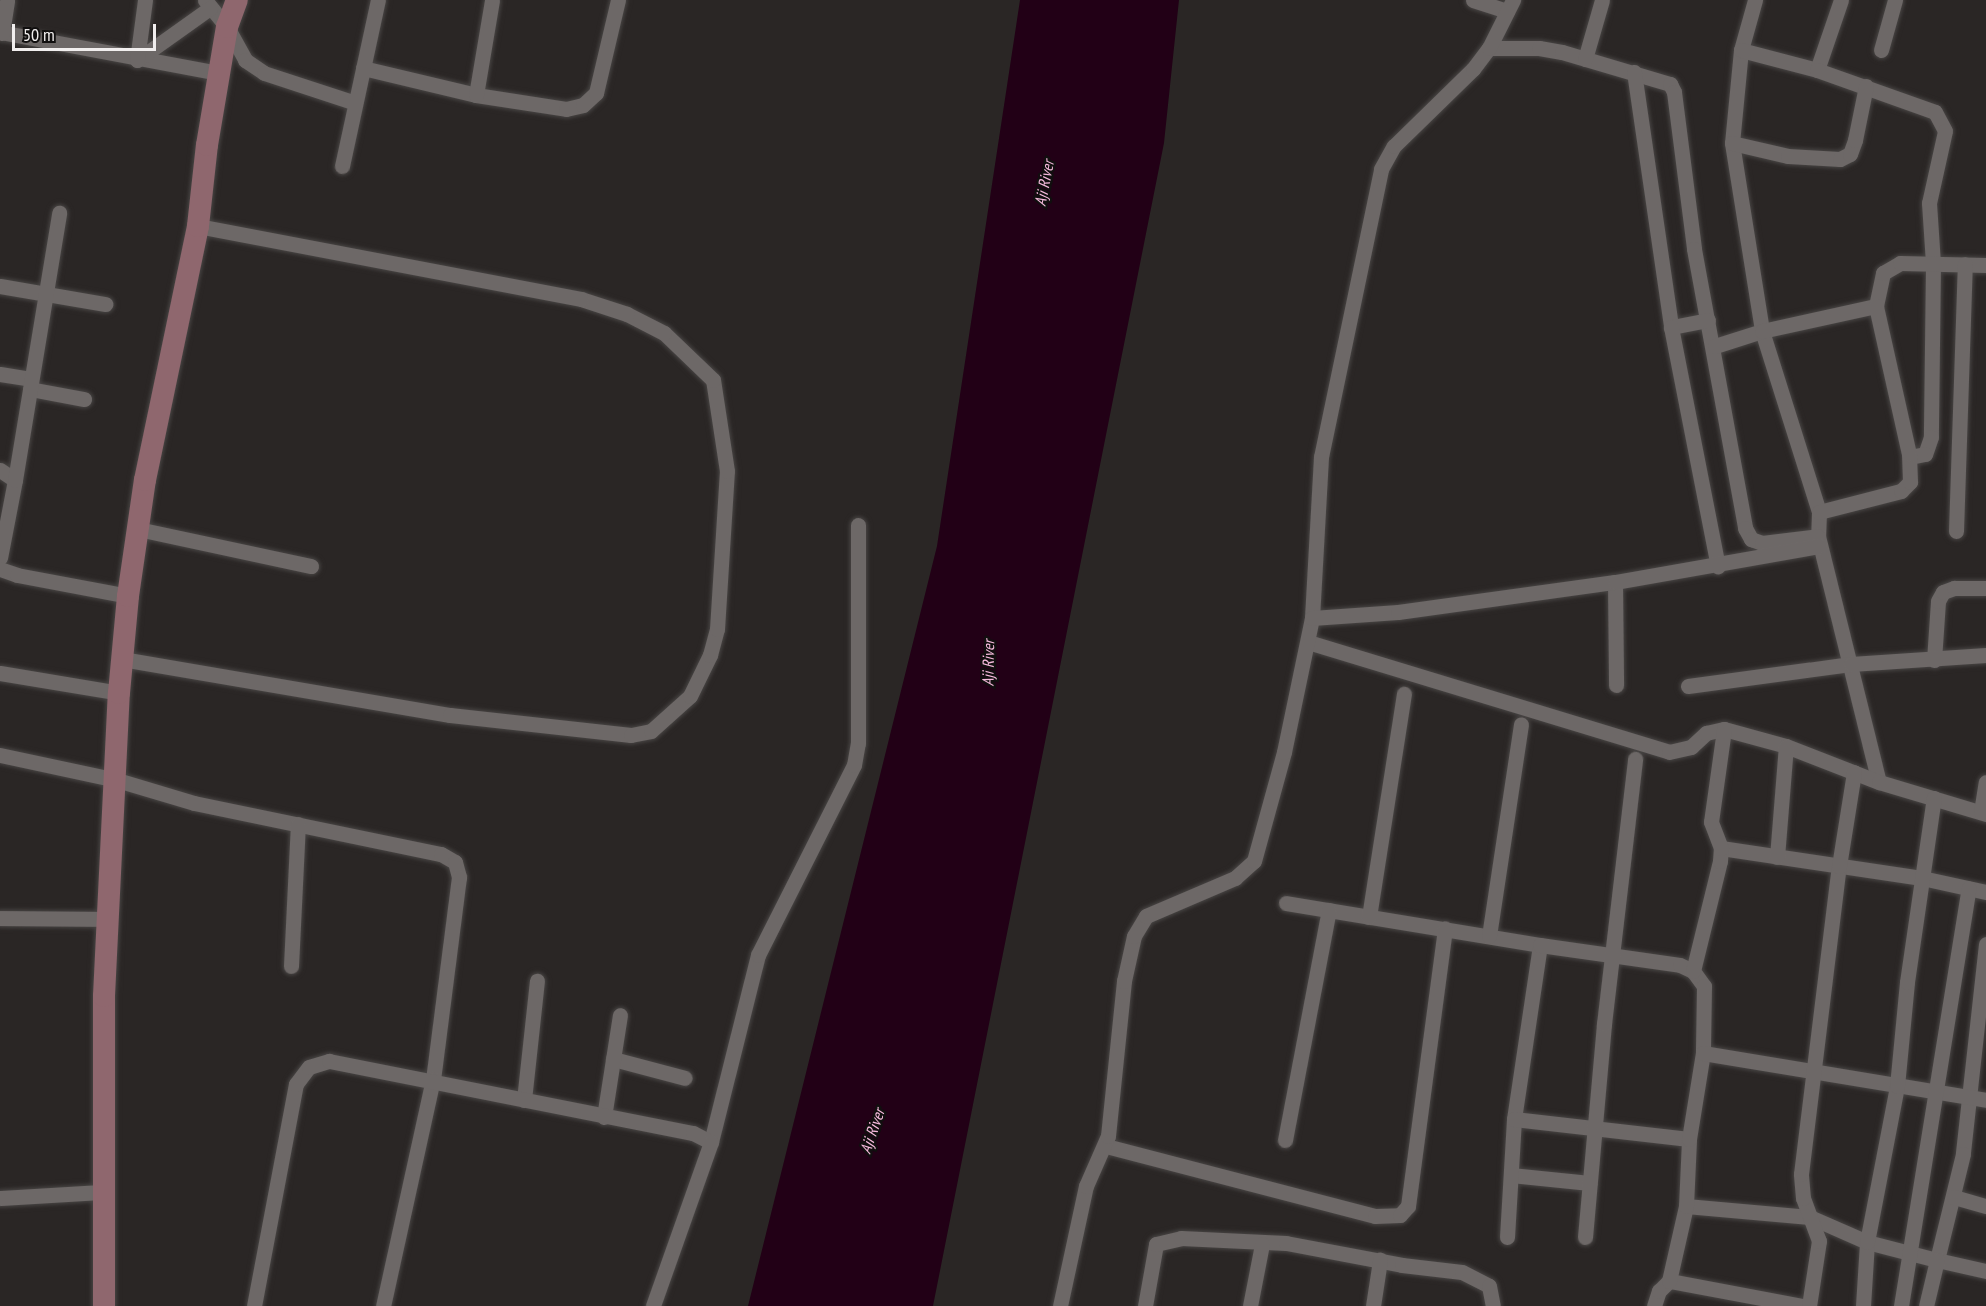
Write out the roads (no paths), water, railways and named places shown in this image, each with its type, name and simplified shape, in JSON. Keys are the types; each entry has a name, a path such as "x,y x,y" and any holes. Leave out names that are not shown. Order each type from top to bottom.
{"main road":[{"path":"104,1306 102,1192 109,919 117,780 119,693 128,596 138,529 198,226 207,145 227,27 237,0"}],"street":[{"path":"7,0 1,33 137,60 219,73"},
{"path":"137,60 145,0"},
{"path":"342,166 378,0"},
{"path":"476,95 492,0"},
{"path":"363,68 476,95 566,109 583,105 596,93 618,0"},
{"path":"1059,1306 1086,1186 1106,1146 1124,981 1134,936 1146,916 1235,878 1254,861 1284,752 1308,642 1312,618 1321,457 1381,169 1394,146 1473,69 1489,48 1510,6 1473,0"},
{"path":"1585,59 1602,0"},
{"path":"1755,0 1741,50 1732,143 1762,331 1819,512 1819,541 1879,782"},
{"path":"1817,70 1841,0"},
{"path":"1881,50 1895,0"},
{"path":"137,60 207,4 227,27 245,60 264,73 355,103"},
{"path":"1489,48 1539,48 1634,72 1670,84 1674,92 1694,249 1715,346 1746,528 1751,539 1762,543 1819,541"},
{"path":"1741,50 1817,70 1866,86 1935,112 1942,120 1945,131 1929,203 1933,264 1931,437 1925,454 1910,457"},
{"path":"1634,72 1671,327 1718,566"},
{"path":"1732,143 1788,156 1840,159 1850,154 1855,140 1866,86"},
{"path":"0,558 59,213"},
{"path":"122,659 450,715 631,735 651,731 690,696 710,655 717,629 727,471 713,380 664,333 627,315 580,299 198,226"},
{"path":"1956,531 1965,264"},
{"path":"1819,512 1901,491 1910,482 1910,457 1876,306 1883,273 1890,266 1986,265"},
{"path":"0,286 105,304"},
{"path":"1715,346 1762,331 1876,306"},
{"path":"1671,327 1708,320"},
{"path":"0,374 84,399"},
{"path":"0,470 15,480"},
{"path":"653,1306 711,1142 758,956 854,765 858,743 858,525"},
{"path":"138,529 311,566"},
{"path":"1312,618 1398,612 1615,582 1718,566 1819,541"},
{"path":"0,569 17,575 128,596"},
{"path":"1615,582 1616,686"},
{"path":"1935,660 1938,601 1943,592 1954,588 1986,588"},
{"path":"1308,642 1669,752 1691,747 1706,733 1724,729 1786,746 1879,782 1984,813 1986,782"},
{"path":"1688,686 1851,664 1986,655"},
{"path":"0,673 119,693"},
{"path":"1369,917 1404,694"},
{"path":"1489,936 1521,724"},
{"path":"1693,971 1721,848 1711,822 1711,812 1724,729"},
{"path":"1777,857 1786,746"},
{"path":"0,755 117,780 194,803 441,854 455,862 459,877 433,1079 383,1306"},
{"path":"1585,1237 1594,1128 1635,759"},
{"path":"1809,1306 1819,1241 1803,1198 1801,1174 1839,866 1854,772"},
{"path":"1863,1306 1867,1242 1897,1086 1934,798"},
{"path":"291,966 298,824"},
{"path":"1721,848 1922,878 1986,892"},
{"path":"1901,1306 1912,1253 1968,888"},
{"path":"1286,903 1612,957 1680,965 1693,971 1704,986 1702,1053 1689,1139 1686,1206 1669,1281 1659,1291 1654,1306"},
{"path":"1285,1140 1329,910"},
{"path":"0,918 109,919"},
{"path":"1106,1146 1375,1216 1400,1215 1408,1206 1445,928"},
{"path":"1926,1306 1978,1099 1986,944"},
{"path":"1507,1236 1514,1119 1540,945"},
{"path":"524,1100 537,981"},
{"path":"604,1117 620,1015"},
{"path":"1702,1053 1978,1099"},
{"path":"613,1059 685,1078"},
{"path":"254,1306 296,1084 309,1067 329,1061 433,1079 604,1117 693,1133 711,1142"},
{"path":"1514,1119 1689,1139"},
{"path":"1511,1175 1590,1183"},
{"path":"0,1198 102,1192"},
{"path":"1954,1197 1986,1206"},
{"path":"1686,1206 1810,1217 1867,1242 1986,1271"},
{"path":"1145,1306 1156,1244 1181,1238 1262,1244 1286,1243 1476,1277 1489,1286 1493,1306"},
{"path":"1250,1306 1262,1244"},
{"path":"1373,1306 1380,1260"},
{"path":"1669,1281 1803,1306"}],"water":[{"name":"Aji River","path":"1020,0 1179,0 1164,143 933,1306 748,1306 937,546"}]}
